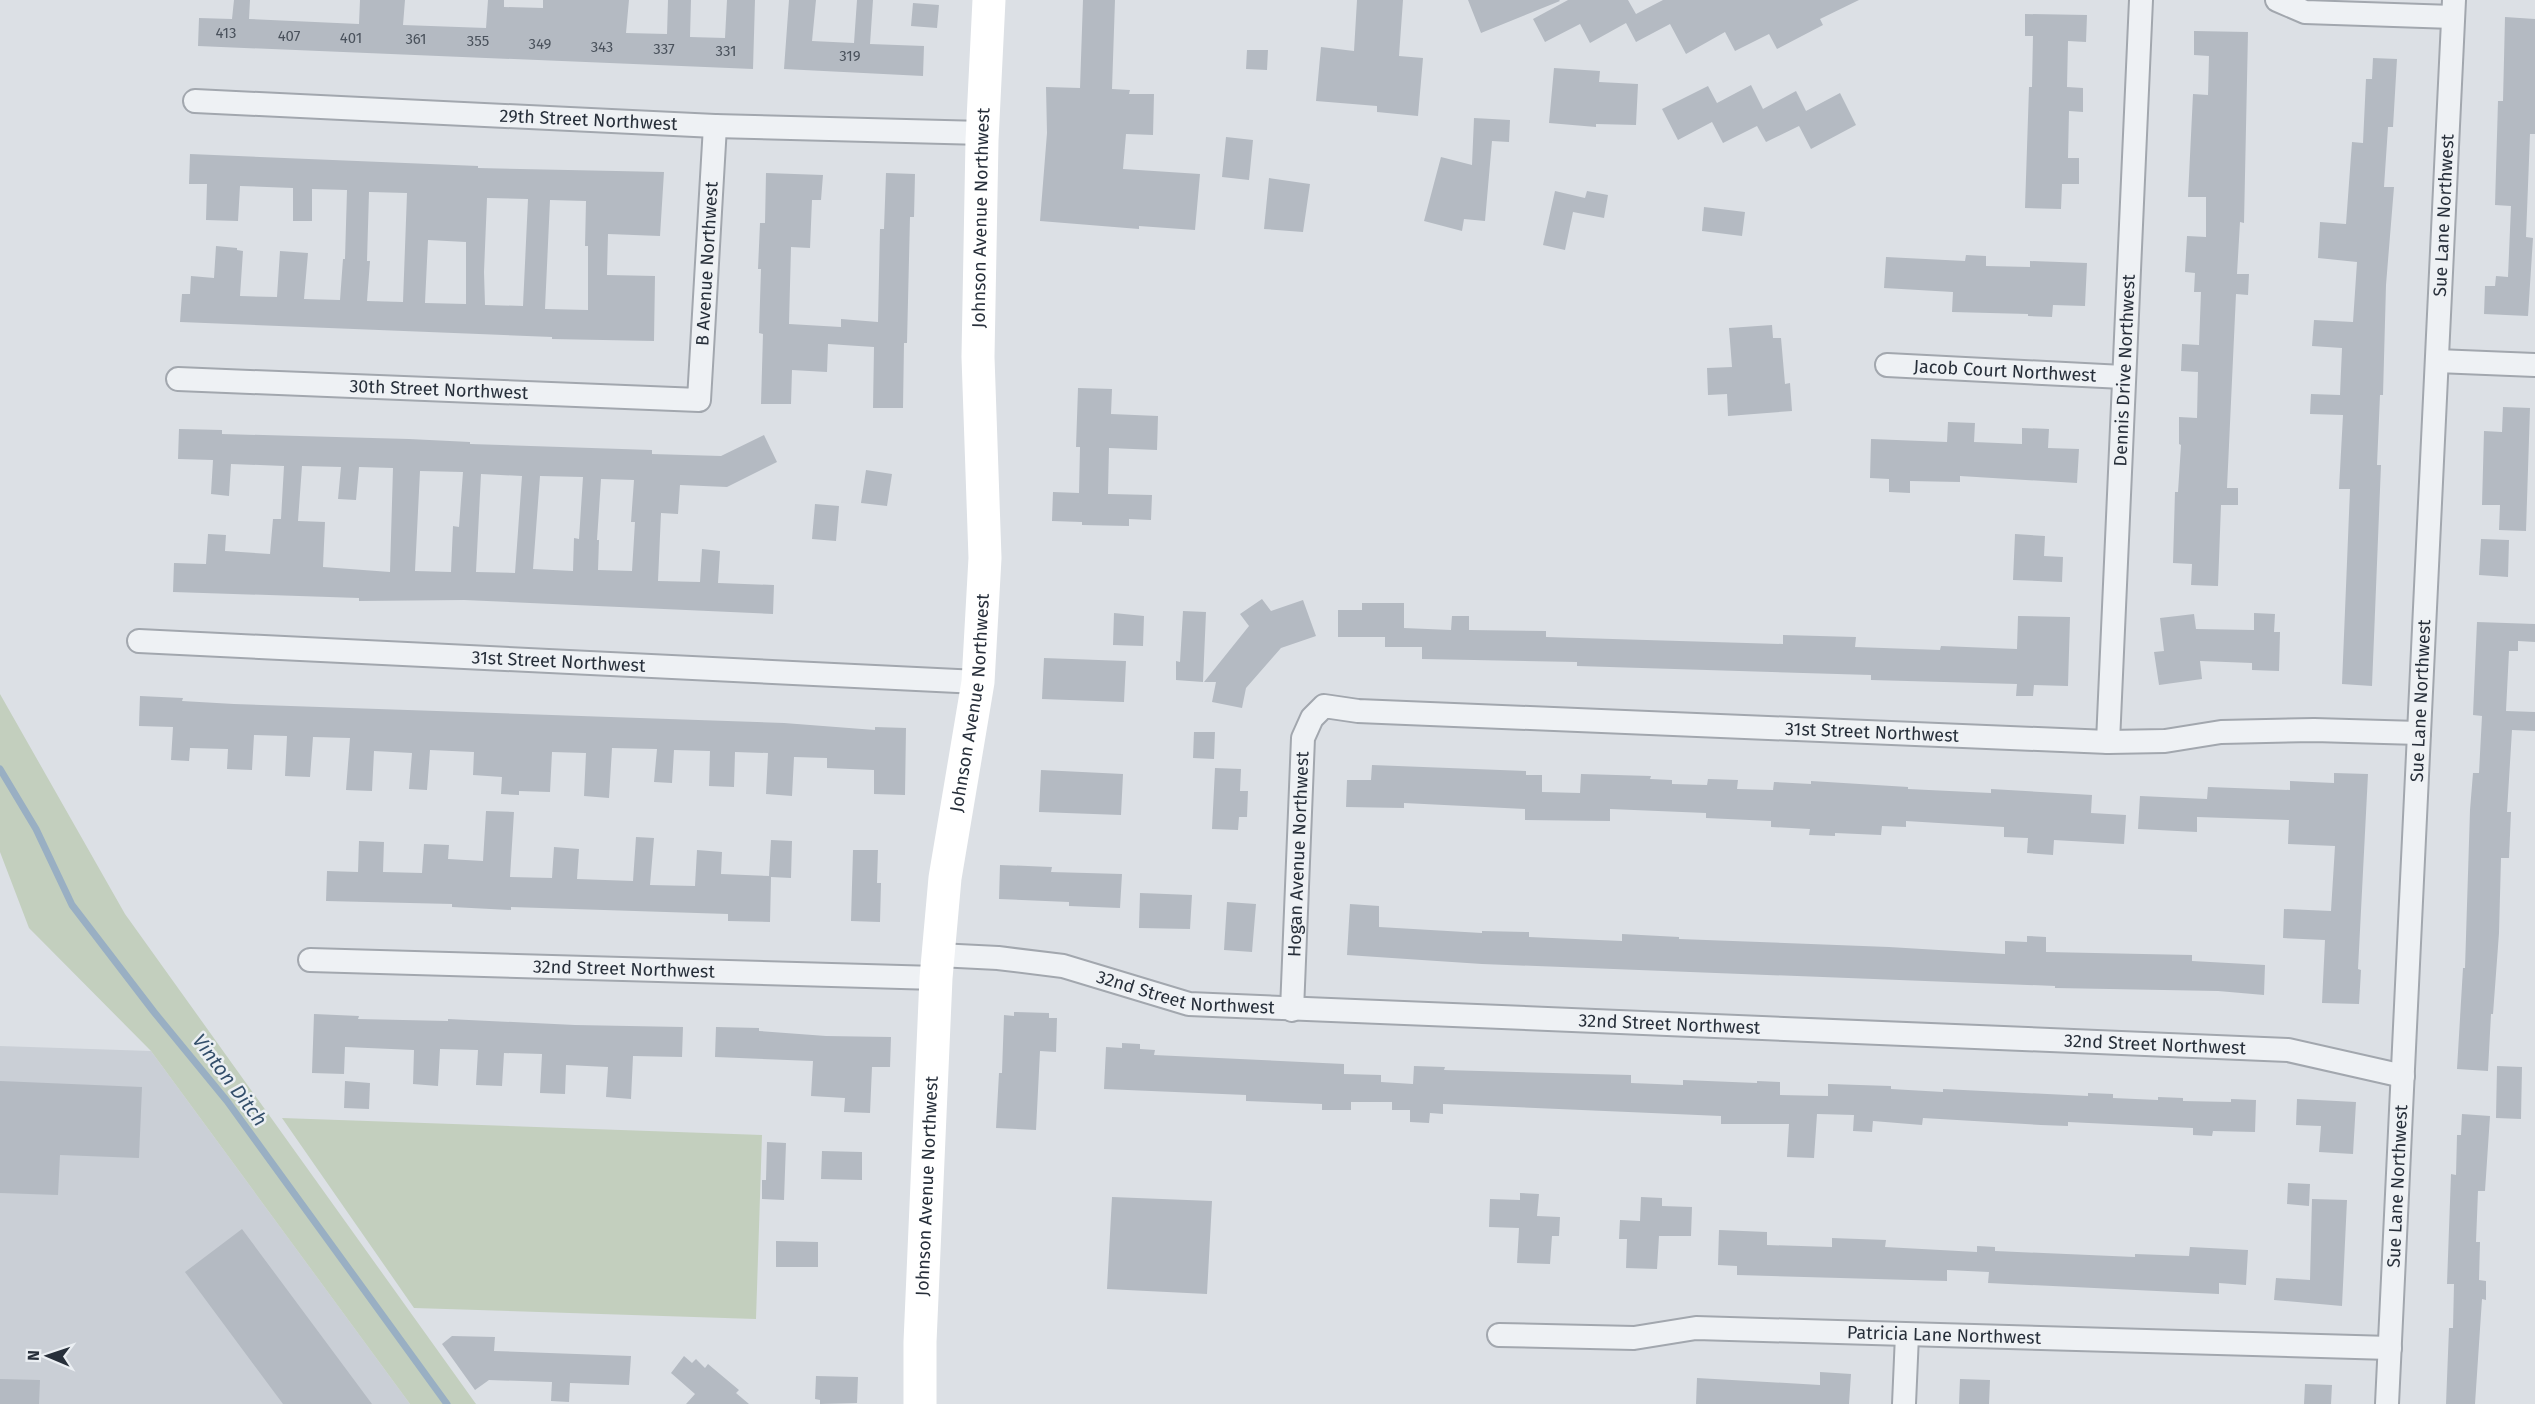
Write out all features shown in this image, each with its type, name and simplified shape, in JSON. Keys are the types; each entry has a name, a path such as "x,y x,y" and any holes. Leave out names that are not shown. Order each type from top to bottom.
{"street":[{"name":"Johnson Avenue Northwest","path":"920,1404 920,1342 937,966 945,878 978,682 985,551 978,357 983,133 989,0"},
{"name":"Dennis Drive Northwest","path":"2108,742 2141,0"},
{"path":"2277,0 2305,12 2453,8"},
{"name":"Sue Lane Northwest","path":"2387,1404 2453,8"},
{"name":"29th Street Northwest","path":"195,101 715,126 983,133"},
{"name":"B Avenue Northwest","path":"699,400 715,126"},
{"path":"2437,361 2535,366"},
{"name":"Jacob Court Northwest","path":"1887,365 2123,377"},
{"name":"30th Street Northwest","path":"178,380 699,400"},
{"name":"31st Street Northwest","path":"139,641 978,682"},
{"name":"31st Street Northwest","path":"1324,706 1370,712 2108,742 2165,741 2221,732 2314,730 2419,734"},
{"name":"Hogan Avenue Northwest","path":"1292,1010 1302,738 1312,718 1324,706"},
{"name":"32nd Street Northwest","path":"310,960 937,966 998,958 1063,966 1189,1004 2288,1050 2403,1076"},
{"name":"Patricia Lane Northwest","path":"1499,1335 1634,1338 1696,1328 2390,1348"},
{"path":"1904,1404 1907,1335"}],"shaded area":[{"path":"0,1046 151,1051 410,1404 0,1404"}],"green space":[{"path":"0,694 125,914 476,1404 410,1404 151,1051 29,928 0,852"},
{"path":"282,1118 762,1135 756,1319 414,1308"}],"building":[{"path":"234,0 250,0 249,19 359,24 360,0 405,0 403,25 486,28 488,0 504,0 504,7 543,8 543,0 629,0 626,33 667,34 668,0 691,0 690,37 725,38 727,0 755,0 753,69 198,46 199,18 232,19"},
{"path":"789,0 816,0 812,41 854,43 857,0 873,0 870,44 924,46 923,76 784,69"},
{"path":"1083,0 1115,0 1112,89 1130,90 1129,94 1154,94 1153,135 1126,134 1123,169 1200,174 1195,230 1139,226 1139,229 1040,221 1047,133 1046,87 1080,88"},
{"path":"1357,0 1403,0 1399,56 1423,58 1418,116 1377,112 1377,106 1316,101 1321,47 1354,51"},
{"path":"1468,0 1559,0 1560,1 1481,33"},
{"path":"1568,0 1628,0 1636,14 1663,0 1859,0 1820,19 1823,25 1777,49 1769,34 1735,51 1725,32 1686,54 1670,24 1636,42 1626,23 1590,43 1580,24 1545,42 1533,19"},
{"path":"913,3 939,5 937,28 911,26"},
{"path":"2025,14 2087,15 2086,42 2068,41 2067,87 2083,88 2083,112 2069,111 2068,158 2079,158 2079,184 2062,184 2061,209 2025,208 2033,36 2025,36"},
{"path":"2505,17 2535,19 2535,134 2530,134 2526,237 2533,238 2528,316 2484,314 2485,286 2495,286 2496,276 2508,277 2511,206 2495,205 2498,101 2503,101"},
{"path":"2194,31 2248,32 2244,223 2240,222 2237,274 2249,274 2248,295 2236,294 2227,488 2238,488 2238,505 2221,505 2218,586 2191,585 2192,564 2173,563 2175,492 2178,492 2181,445 2179,444 2179,417 2197,418 2198,372 2181,371 2182,344 2199,345 2201,292 2194,292 2195,273 2185,272 2187,236 2206,237 2206,197 2188,197 2193,94 2208,95 2209,56 2194,55"},
{"path":"1247,50 1268,50 1267,70 1246,69"},
{"path":"2373,58 2397,59 2393,127 2388,127 2384,187 2394,187 2386,285 2383,395 2380,395 2377,465 2381,465 2372,686 2342,684 2350,489 2339,489 2343,415 2310,414 2311,394 2340,395 2342,348 2312,346 2314,320 2353,322 2357,262 2318,258 2320,222 2346,224 2352,142 2363,143 2366,79 2372,79"},
{"path":"1554,68 1600,71 1599,82 1638,84 1636,125 1596,124 1596,127 1549,123"},
{"path":"1751,85 1763,109 1796,91 1806,111 1840,93 1856,125 1811,149 1799,126 1766,142 1757,126 1723,143 1712,122 1678,140 1662,109 1708,86 1717,103"},
{"path":"1474,118 1510,120 1509,142 1492,141 1485,221 1464,219 1462,231 1424,221 1441,157 1472,165"},
{"path":"1226,137 1253,140 1249,180 1222,177"},
{"path":"190,154 478,166 478,168 664,172 660,236 608,234 607,275 655,276 654,341 552,339 552,337 180,322 182,294 190,294 191,276 214,278 216,246 237,248 243,251 240,296 277,297 280,251 308,253 304,299 340,300 343,259 345,259 347,190 312,189 312,221 293,221 293,188 240,186 238,221 206,220 207,184 189,184","holes":["369,192 407,193 403,302 367,301 370,261 367,261","487,198 528,199 523,306 485,305","550,200 586,201 585,246 588,246 588,310 545,309","428,240 466,242 466,304 425,303"]},
{"path":"766,173 823,175 821,200 812,200 810,248 791,247 789,324 841,327 841,319 878,322 880,229 884,229 886,173 915,174 914,217 910,217 903,408 873,408 874,347 828,344 827,372 792,370 791,404 761,404 763,334 759,333 761,269 758,269 760,223 765,223"},
{"path":"1269,178 1310,184 1303,232 1264,229"},
{"path":"1555,191 1585,198 1587,191 1608,195 1604,218 1573,212 1565,250 1543,245"},
{"path":"1704,207 1745,212 1742,236 1702,231"},
{"path":"1966,255 1986,256 1986,266 2030,267 2030,261 2087,263 2085,306 2053,305 2052,317 1952,312 1953,292 1884,288 1886,257 1965,261"},
{"path":"1772,325 1773,338 1781,338 1785,384 1790,383 1792,411 1728,416 1727,394 1708,395 1707,368 1732,367 1729,328"},
{"path":"1078,388 1112,389 1111,414 1158,416 1157,450 1109,448 1108,494 1152,495 1151,520 1129,519 1129,526 1082,525 1082,522 1052,521 1053,492 1079,493 1080,447 1076,447"},
{"path":"2503,407 2530,408 2526,531 2499,530 2500,505 2482,505 2484,431 2502,432"},
{"path":"1948,422 1975,423 1974,442 2022,444 2022,428 2049,429 2048,448 2079,449 2077,483 1960,476 1960,482 1910,481 1910,493 1889,492 1889,479 1870,478 1871,439 1947,442"},
{"path":"179,429 222,430 222,434 409,439 470,442 470,444 652,450 652,454 721,456 764,435 777,462 727,487 680,485 678,514 661,513 658,581 700,582 702,549 720,551 718,583 774,585 773,614 464,600 359,601 359,598 173,592 174,563 206,564 208,534 226,535 225,551 270,554 273,519 281,519 284,466 231,464 229,496 211,494 213,460 178,459","holes":["302,466 341,467 338,499 356,500 359,467 393,468 390,572 323,567 325,522 298,521","420,471 463,472 459,527 453,526 451,572 415,571","481,474 522,476 515,573 476,572","540,476 583,477 579,539 574,538 573,571 533,569","601,479 634,480 631,522 635,522 632,571 598,570 599,540 597,540"]},
{"path":"866,470 892,474 887,506 861,503"},
{"path":"815,504 839,506 836,541 812,539"},
{"path":"2015,534 2045,536 2044,556 2063,557 2062,582 2013,580"},
{"path":"2481,539 2509,540 2508,577 2479,575"},
{"path":"1262,599 1271,611 1303,600 1316,636 1281,648 1246,688 1242,708 1212,702 1216,682 1204,682 1249,626 1240,614"},
{"path":"1362,603 1404,603 1404,628 1451,630 1452,616 1469,616 1469,630 1546,631 1546,637 1783,644 1783,635 1856,637 1855,647 1940,650 1941,646 2017,649 2018,616 2070,617 2068,686 2034,685 2033,696 2016,696 2017,684 1871,680 1871,675 1577,666 1577,662 1422,659 1422,647 1385,647 1385,637 1338,637 1338,610 1362,610"},
{"path":"1183,611 1206,612 1203,682 1176,680 1176,661 1180,662"},
{"path":"1114,613 1144,616 1143,646 1113,645"},
{"path":"2254,613 2275,614 2274,632 2280,632 2279,671 2252,670 2252,663 2200,661 2202,679 2159,685 2154,652 2164,651 2160,618 2194,614 2196,629 2254,630"},
{"path":"2477,622 2535,624 2535,642 2518,641 2518,651 2509,651 2506,711 2535,712 2535,731 2512,730 2507,812 2511,812 2509,858 2501,858 2499,933 2488,1071 2457,1069 2463,968 2465,968 2470,810 2473,773 2479,773 2482,716 2473,715"},
{"path":"1044,658 1126,661 1124,702 1042,699"},
{"path":"140,696 234,704 784,723 875,730 875,727 906,728 905,795 874,794 874,770 827,768 827,758 794,757 792,796 766,794 768,753 735,752 734,787 709,786 710,751 674,750 672,783 654,782 657,749 612,748 609,798 584,796 586,753 552,752 550,792 519,791 519,795 501,794 502,777 473,775 474,752 430,750 427,790 409,789 412,753 374,751 372,791 346,790 350,738 313,737 310,777 285,776 287,736 254,735 252,770 227,769 228,749 190,748 189,761 171,760 173,727 139,726"},
{"path":"1194,732 1215,732 1214,759 1193,758"},
{"path":"1372,765 1526,771 1526,775 1542,775 1542,792 1580,793 1581,774 1651,776 1650,779 1672,780 1672,784 1707,785 1708,779 1738,780 1737,789 1773,790 1774,782 1811,784 1811,781 1908,787 1908,789 1991,793 1991,789 2092,795 2091,813 2126,815 2124,844 2054,840 2053,855 2027,853 2028,838 2004,837 2004,827 1906,821 1906,827 1882,826 1881,835 1835,833 1835,836 1809,835 1810,829 1771,827 1771,821 1706,818 1706,813 1610,809 1610,821 1525,820 1525,809 1404,803 1404,808 1346,807 1347,780 1371,780"},
{"path":"1215,768 1241,769 1240,791 1248,791 1247,817 1239,817 1238,830 1212,829"},
{"path":"1041,770 1123,774 1121,815 1039,812"},
{"path":"2334,773 2368,774 2358,969 2361,970 2359,1004 2322,1003 2325,940 2283,938 2284,909 2331,911 2335,846 2288,844 2289,820 2197,817 2197,832 2138,829 2140,796 2207,799 2208,787 2290,790 2290,781 2334,783"},
{"path":"486,811 514,812 510,877 552,878 554,847 579,849 577,879 633,881 636,837 654,838 650,885 695,886 697,850 722,852 721,874 769,876 771,840 792,841 791,878 771,877 770,922 728,921 728,914 511,907 511,910 452,907 452,904 326,901 327,871 358,872 359,841 384,842 383,872 422,873 424,844 449,845 448,859 483,861"},
{"path":"853,850 878,850 877,883 881,883 880,922 851,921"},
{"path":"1000,865 1052,867 1051,872 1122,874 1120,908 1069,906 1069,902 999,899"},
{"path":"1140,893 1192,895 1190,929 1139,928"},
{"path":"1227,902 1256,904 1252,952 1224,950"},
{"path":"1350,904 1379,906 1379,927 1482,933 1482,931 1529,932 1529,937 1622,941 1622,934 1679,937 1679,939 2005,954 2005,941 2027,942 2027,936 2046,937 2046,952 2192,955 2192,961 2265,965 2264,995 2218,991 2055,988 2055,986 1482,964 1347,955"},
{"path":"1014,1012 1049,1013 1049,1018 1057,1018 1056,1052 1040,1051 1036,1130 996,1128 999,1073 1002,1073 1004,1015 1014,1016"},
{"path":"314,1014 359,1016 358,1019 448,1021 448,1019 683,1027 682,1057 633,1056 631,1099 606,1097 608,1067 566,1065 565,1094 540,1093 542,1054 504,1053 502,1086 476,1085 478,1050 440,1049 438,1086 413,1084 414,1050 345,1047 344,1074 312,1073"},
{"path":"716,1027 759,1028 759,1031 826,1036 891,1037 890,1067 872,1067 870,1113 844,1112 845,1098 811,1096 813,1061 715,1057"},
{"path":"1122,1043 1140,1044 1140,1049 1155,1050 1154,1055 1344,1064 1344,1074 1381,1075 1381,1082 1413,1084 1414,1066 1445,1067 1444,1070 1631,1075 1631,1083 1683,1085 1683,1080 1780,1082 1780,1095 1828,1096 1828,1084 1891,1086 1891,1089 1943,1092 1943,1089 2088,1096 2088,1093 2113,1094 2113,1098 2158,1100 2158,1097 2183,1098 2183,1101 2256,1100 2255,1132 2213,1131 2212,1136 2193,1135 2193,1128 2068,1122 2068,1126 2041,1125 1923,1118 1922,1125 1873,1121 1872,1132 1853,1131 1854,1115 1817,1114 1814,1158 1787,1157 1789,1124 1721,1124 1721,1116 1443,1104 1443,1114 1430,1113 1429,1123 1410,1122 1410,1110 1392,1110 1392,1102 1351,1102 1351,1110 1322,1110 1322,1104 1246,1101 1246,1095 1104,1089 1106,1047 1122,1048"},
{"path":"2497,1066 2522,1067 2521,1119 2496,1118"},
{"path":"0,1081 142,1087 139,1158 60,1155 58,1195 0,1193"},
{"path":"345,1081 370,1083 369,1109 344,1108"},
{"path":"2297,1099 2356,1102 2353,1154 2319,1152 2321,1126 2296,1125"},
{"path":"2462,1114 2490,1116 2485,1191 2478,1191 2476,1242 2480,1242 2479,1280 2486,1281 2486,1300 2482,1299 2475,1404 2446,1404 2449,1328 2453,1328 2454,1284 2447,1284 2451,1174 2456,1175 2457,1135 2461,1135"},
{"path":"767,1142 786,1143 784,1200 762,1199 762,1180 766,1180"},
{"path":"822,1151 862,1152 862,1180 821,1179"},
{"path":"2288,1183 2310,1184 2309,1206 2287,1204"},
{"path":"1520,1193 1539,1194 1537,1216 1560,1217 1559,1236 1552,1236 1550,1264 1517,1263 1519,1228 1489,1227 1490,1199 1520,1200"},
{"path":"1112,1197 1212,1201 1207,1294 1107,1289"},
{"path":"1641,1197 1662,1198 1662,1206 1692,1207 1691,1236 1659,1236 1657,1269 1626,1268 1627,1239 1619,1239 1620,1220 1640,1221"},
{"path":"2312,1199 2347,1200 2342,1306 2274,1300 2276,1278 2310,1280"},
{"path":"242,1229 372,1404 283,1404 185,1272"},
{"path":"1719,1230 1767,1232 1767,1245 1832,1247 1832,1238 1886,1240 1885,1247 1977,1252 1977,1246 1995,1247 1995,1251 2135,1257 2135,1254 2189,1256 2190,1247 2248,1250 2246,1285 2219,1283 2219,1294 1988,1283 1989,1272 1947,1270 1947,1281 1737,1275 1737,1266 1718,1265"},
{"path":"776,1241 818,1242 818,1267 776,1267"},
{"path":"452,1336 495,1337 494,1351 631,1356 629,1385 570,1383 569,1402 551,1401 552,1382 489,1380 475,1390 442,1344"},
{"path":"684,1356 692,1363 696,1359 705,1368 708,1364 739,1390 736,1393 749,1404 686,1404 695,1394 671,1373"},
{"path":"1820,1372 1851,1374 1849,1404 1696,1404 1697,1378 1820,1385"},
{"path":"816,1376 858,1377 857,1403 820,1404 820,1400 815,1399"},
{"path":"0,1379 40,1380 39,1404 0,1404"},
{"path":"1960,1379 1990,1380 1989,1404 1959,1404"},
{"path":"2305,1384 2332,1385 2331,1404 2304,1404"}],"waterway":[{"name":"Vinton Ditch","path":"0,769 36,829 72,905 154,1012 227,1101 447,1404"}]}
